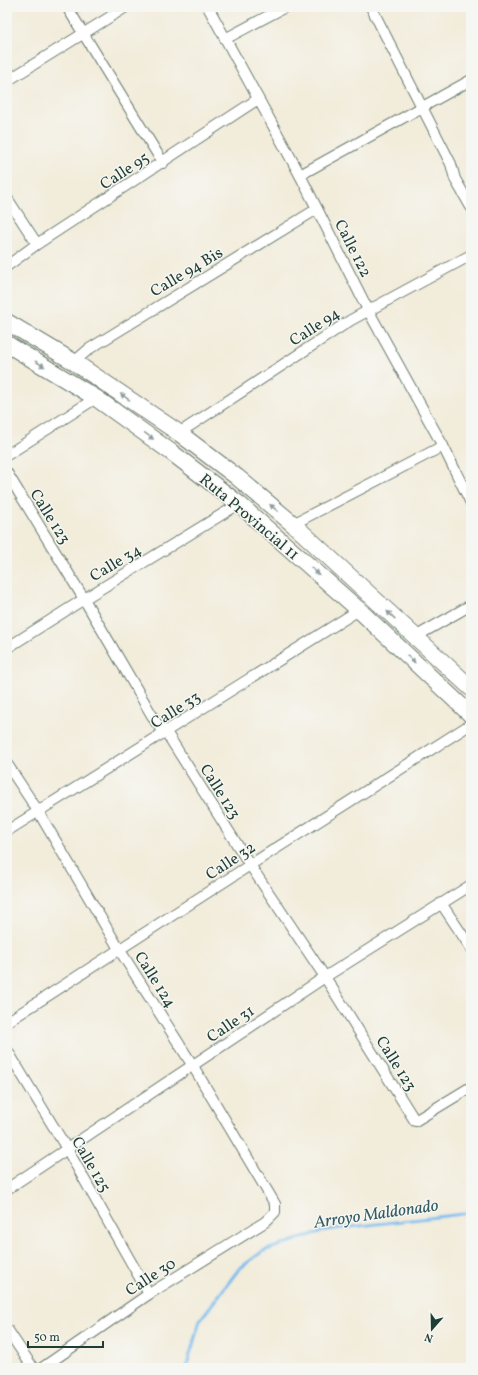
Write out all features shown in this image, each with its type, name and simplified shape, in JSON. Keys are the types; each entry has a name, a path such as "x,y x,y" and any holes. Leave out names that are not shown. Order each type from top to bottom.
{"main road":[{"name":"Ruta Provincial 11","path":"7,322 74,362 179,433 236,477 293,524 471,688"},
{"name":"Ruta Provincial 11","path":"7,344 96,398 171,452 239,504 359,610 471,715"}],"street":[{"path":"67,7 163,163"},
{"path":"7,81 126,7"},
{"name":"Calle 122","path":"208,7 300,175 368,310 443,446 471,503"},
{"path":"225,39 285,7"},
{"path":"371,7 451,164 455,179 471,207"},
{"path":"300,175 471,80"},
{"name":"Calle 95","path":"7,266 37,244 163,163 258,99"},
{"path":"7,198 37,244"},
{"name":"Calle 94 Bis","path":"74,362 89,348 317,209"},
{"name":"Calle 94","path":"179,433 350,320 471,255"},
{"path":"7,455 96,398"},
{"path":"293,524 443,446"},
{"name":"Calle 123","path":"7,473 84,599 157,724 166,732 250,865 325,977 416,1121 471,1087"},
{"name":"Calle 34","path":"7,648 239,504"},
{"path":"415,637 471,605"},
{"name":"Calle 33","path":"7,831 359,610"},
{"name":"Calle 32","path":"7,1022 471,724"},
{"name":"Calle 124","path":"7,764 38,811 119,949 193,1066 275,1204 275,1212"},
{"name":"Calle 31","path":"7,1189 325,977 471,885"},
{"path":"441,903 471,948"},
{"name":"Calle 125","path":"7,1050 67,1149 149,1294"},
{"name":"Calle 30","path":"42,1368 149,1294 265,1222 275,1212"},
{"path":"7,1329 33,1368"}],"waterway":[{"name":"Arroyo Maldonado","path":"188,1368 187,1365 200,1320 239,1269 263,1251 326,1230 471,1213"}]}
